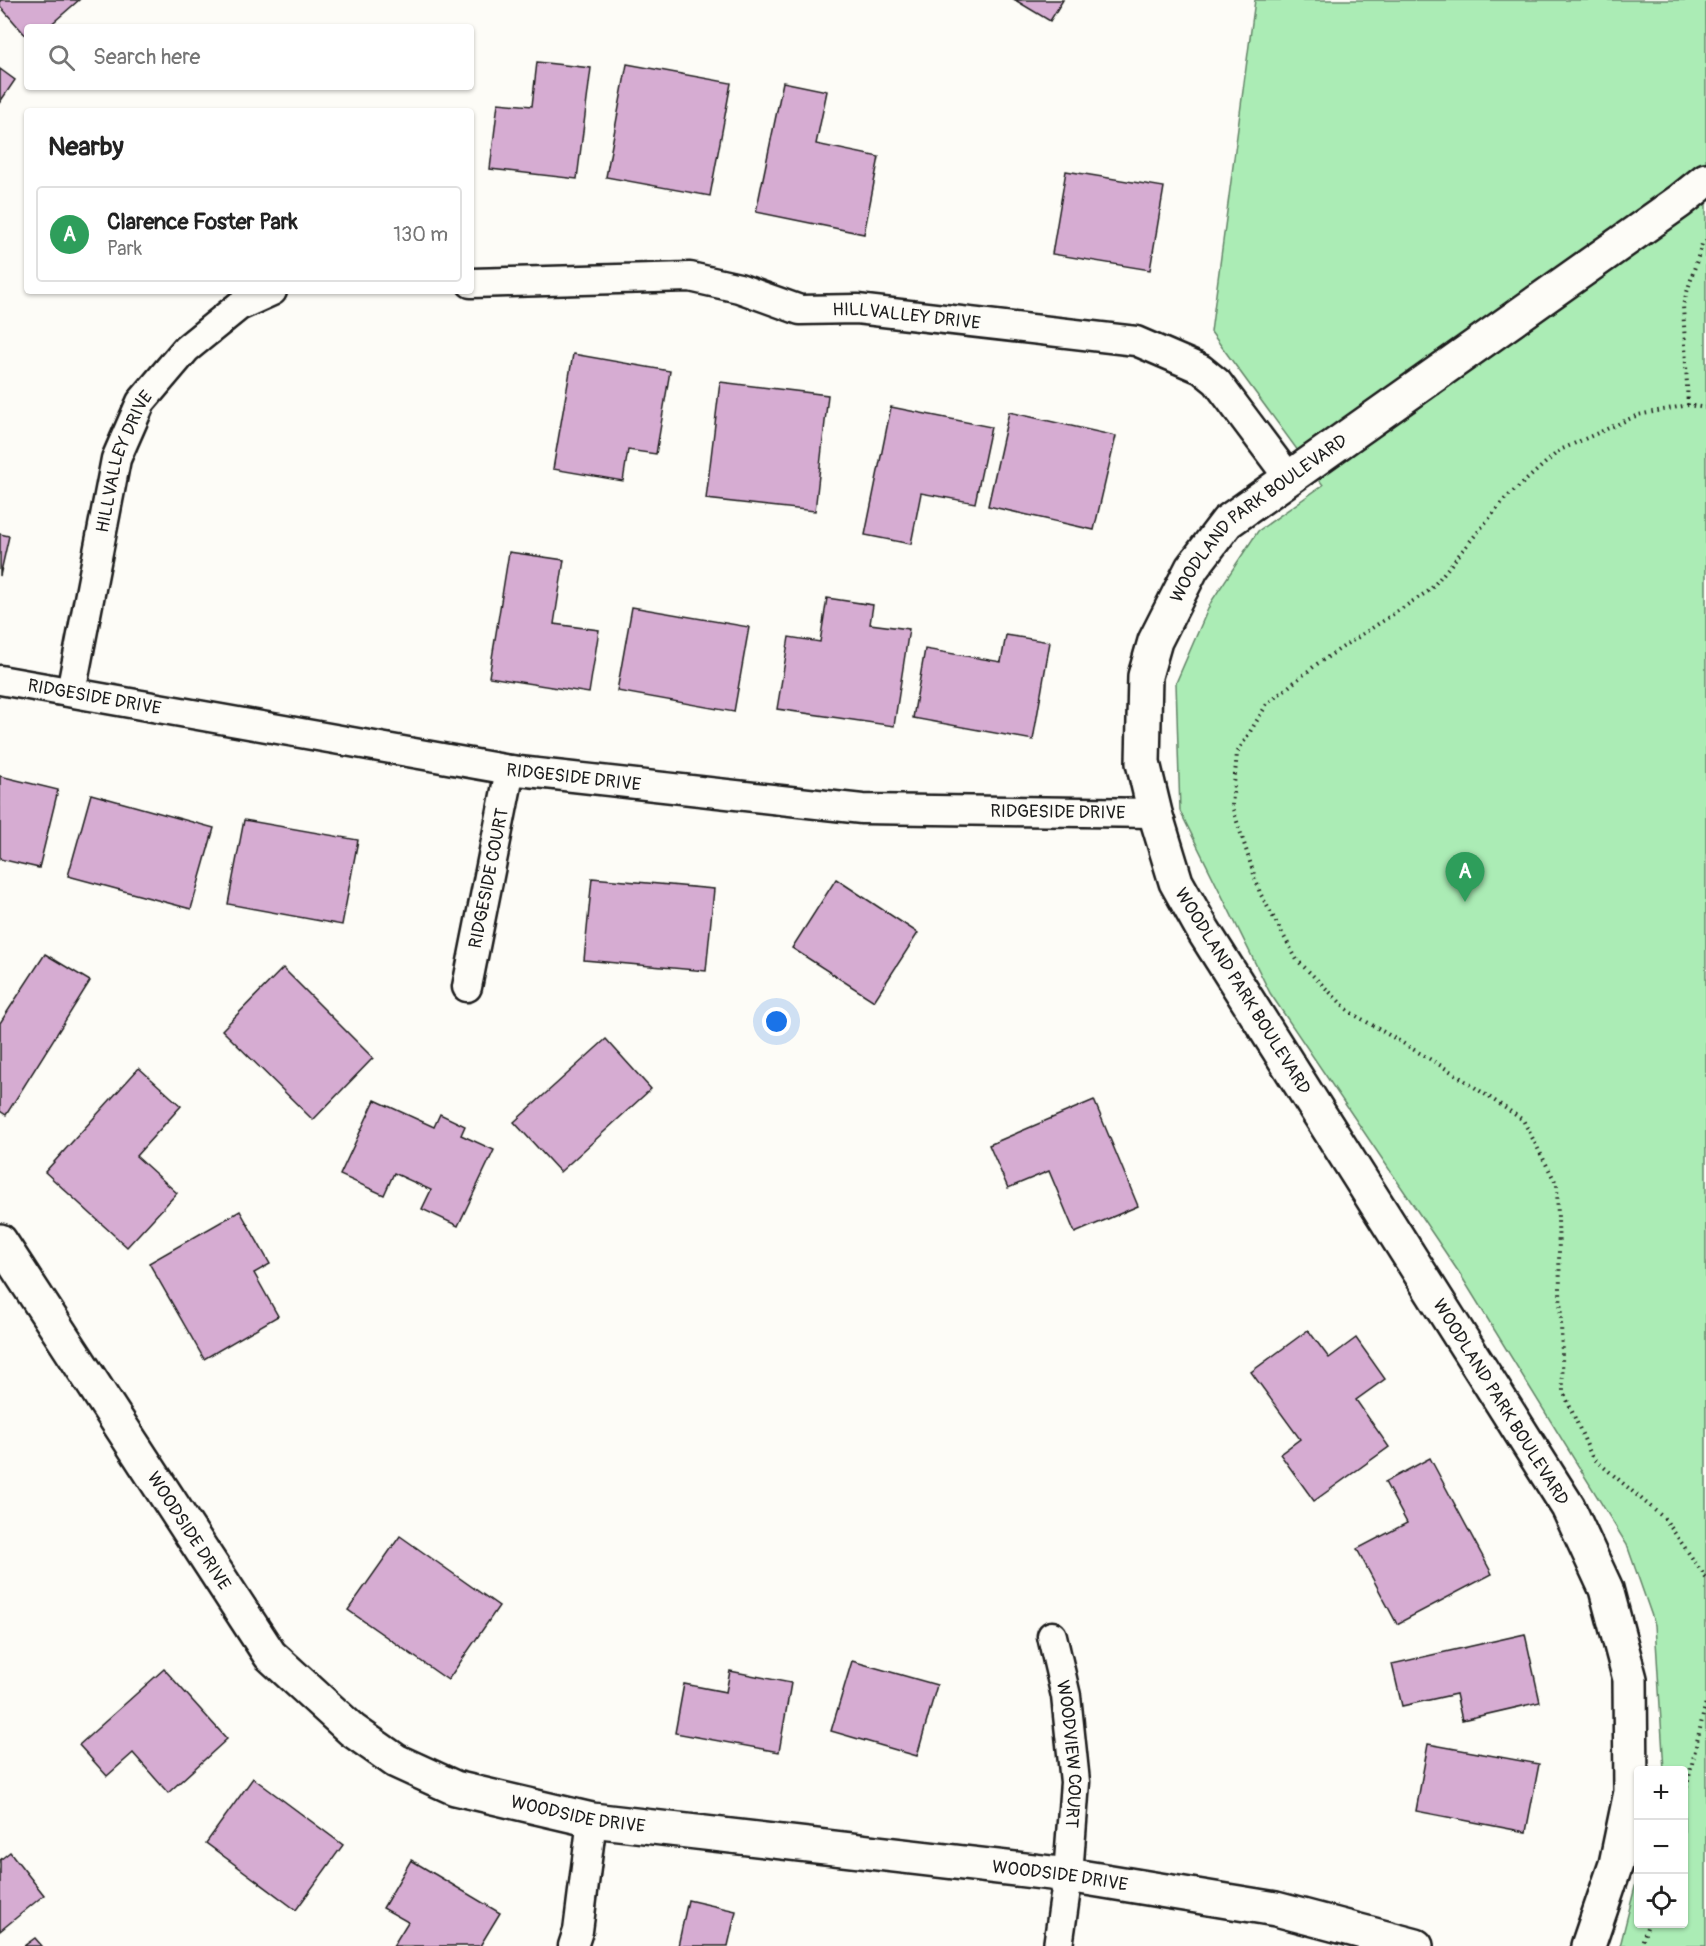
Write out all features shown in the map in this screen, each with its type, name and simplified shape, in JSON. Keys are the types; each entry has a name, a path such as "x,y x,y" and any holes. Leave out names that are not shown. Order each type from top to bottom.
{"street":[{"name":"WOODLAND PARK BOULEVARD","path":"1588,1946 1616,1864 1631,1792 1630,1679 1606,1589 1568,1507 1203,930 1176,882 1143,763 1145,676 1155,641 1192,568 1227,522 1680,201 1706,180"},
{"name":"HILLVALLEY DRIVE","path":"474,283 690,278 739,288 800,310 857,309 1136,341 1201,369 1217,382 1289,478"},
{"name":"HILLVALLEY DRIVE","path":"71,693 116,459 141,402 186,349 239,306 265,294"},
{"name":"RIDGESIDE DRIVE","path":"0,680 510,770 862,809 1155,813"},
{"name":"RIDGESIDE COURT","path":"466,987 510,770"},
{"name":"WOODSIDE DRIVE","path":"0,1241 270,1655 352,1730 396,1761 455,1788 592,1820 1068,1875 1276,1909 1416,1946"},
{"name":"WOODVIEW COURT","path":"1053,1636 1066,1696 1075,1782 1068,1875 1058,1946"},
{"path":"573,1946 578,1930 592,1820"}],"path":[{"path":"1688,405 1683,305 1702,244 1706,241"},
{"path":"1706,408 1688,405 1638,415 1560,450 1505,500 1430,590 1317,664 1267,704 1238,753 1232,806 1260,893 1297,960 1350,1012 1455,1074 1523,1120 1557,1185 1563,1391 1592,1457 1665,1519 1706,1578"},
{"path":"1688,1778 1706,1702"},
{"path":"1641,1946 1646,1928"}],"green space":[{"path":"1255,0 1706,0 1706,1946 1620,1946 1634,1891 1634,1928 1688,1928 1688,1766 1664,1766 1655,1625 1627,1545 1460,1274 1270,993 1180,811 1176,683 1211,602 1258,531 1323,485 1211,332"}],"building":[{"path":"0,0 79,0 51,24 24,24 24,34 0,6"},
{"path":"1015,0 1063,0 1050,21"},
{"path":"537,62 591,68 577,179 490,169 498,103 532,106"},
{"path":"627,64 731,83 710,196 606,177"},
{"path":"0,69 15,80 0,102"},
{"path":"783,82 827,91 816,144 879,157 864,234 756,212"},
{"path":"1066,171 1164,187 1150,270 1052,254"},
{"path":"573,354 670,371 656,454 628,450 623,481 553,469"},
{"path":"720,382 828,395 815,511 706,499"},
{"path":"891,407 991,427 975,503 921,493 911,544 865,535"},
{"path":"1009,412 1116,436 1094,530 988,506"},
{"path":"0,534 9,536 0,576"},
{"path":"509,552 564,560 554,624 599,630 589,693 489,677"},
{"path":"827,598 873,605 870,624 909,629 894,726 777,709 789,637 820,642"},
{"path":"632,607 749,627 734,712 617,691"},
{"path":"1006,635 1050,642 1033,740 913,718 925,649 1001,662"},
{"path":"0,776 58,790 39,868 0,859"},
{"path":"91,794 214,828 191,909 68,876"},
{"path":"244,820 358,840 342,925 228,904"},
{"path":"592,878 714,889 706,971 584,960"},
{"path":"836,879 918,933 874,1001 792,948"},
{"path":"45,954 90,981 6,1115 0,1111 0,1023"},
{"path":"283,968 373,1058 313,1120 222,1030"},
{"path":"606,1039 651,1089 560,1172 514,1122"},
{"path":"139,1068 181,1106 136,1156 177,1193 127,1247 45,1172"},
{"path":"375,1100 434,1127 440,1114 465,1126 461,1135 494,1150 458,1226 422,1209 431,1190 394,1173 384,1195 340,1175"},
{"path":"1094,1100 1138,1206 1075,1233 1049,1171 1008,1188 989,1145"},
{"path":"240,1211 270,1264 254,1273 278,1316 204,1359 149,1263"},
{"path":"1308,1330 1329,1358 1356,1338 1385,1379 1356,1400 1389,1447 1314,1501 1280,1454 1300,1439 1251,1372"},
{"path":"1430,1458 1492,1574 1397,1624 1357,1549 1407,1523 1385,1482"},
{"path":"400,1536 499,1606 448,1680 348,1610"},
{"path":"1525,1634 1540,1702 1462,1720 1456,1694 1402,1706 1392,1664"},
{"path":"852,1661 937,1685 917,1756 831,1731"},
{"path":"164,1669 227,1739 168,1793 133,1753 107,1776 79,1745"},
{"path":"730,1671 791,1683 779,1752 675,1733 684,1684 726,1692"},
{"path":"1428,1744 1539,1764 1526,1832 1416,1811"},
{"path":"253,1778 343,1845 296,1910 206,1843"},
{"path":"10,1852 44,1895 0,1931 0,1860"},
{"path":"411,1860 500,1913 480,1946 393,1946 408,1922 383,1908"},
{"path":"688,1900 736,1911 728,1946 678,1946"},
{"path":"35,1938 42,1946 24,1946"}],"place":[{"name":"Clarence Foster Park","path":"1465,902"}]}
